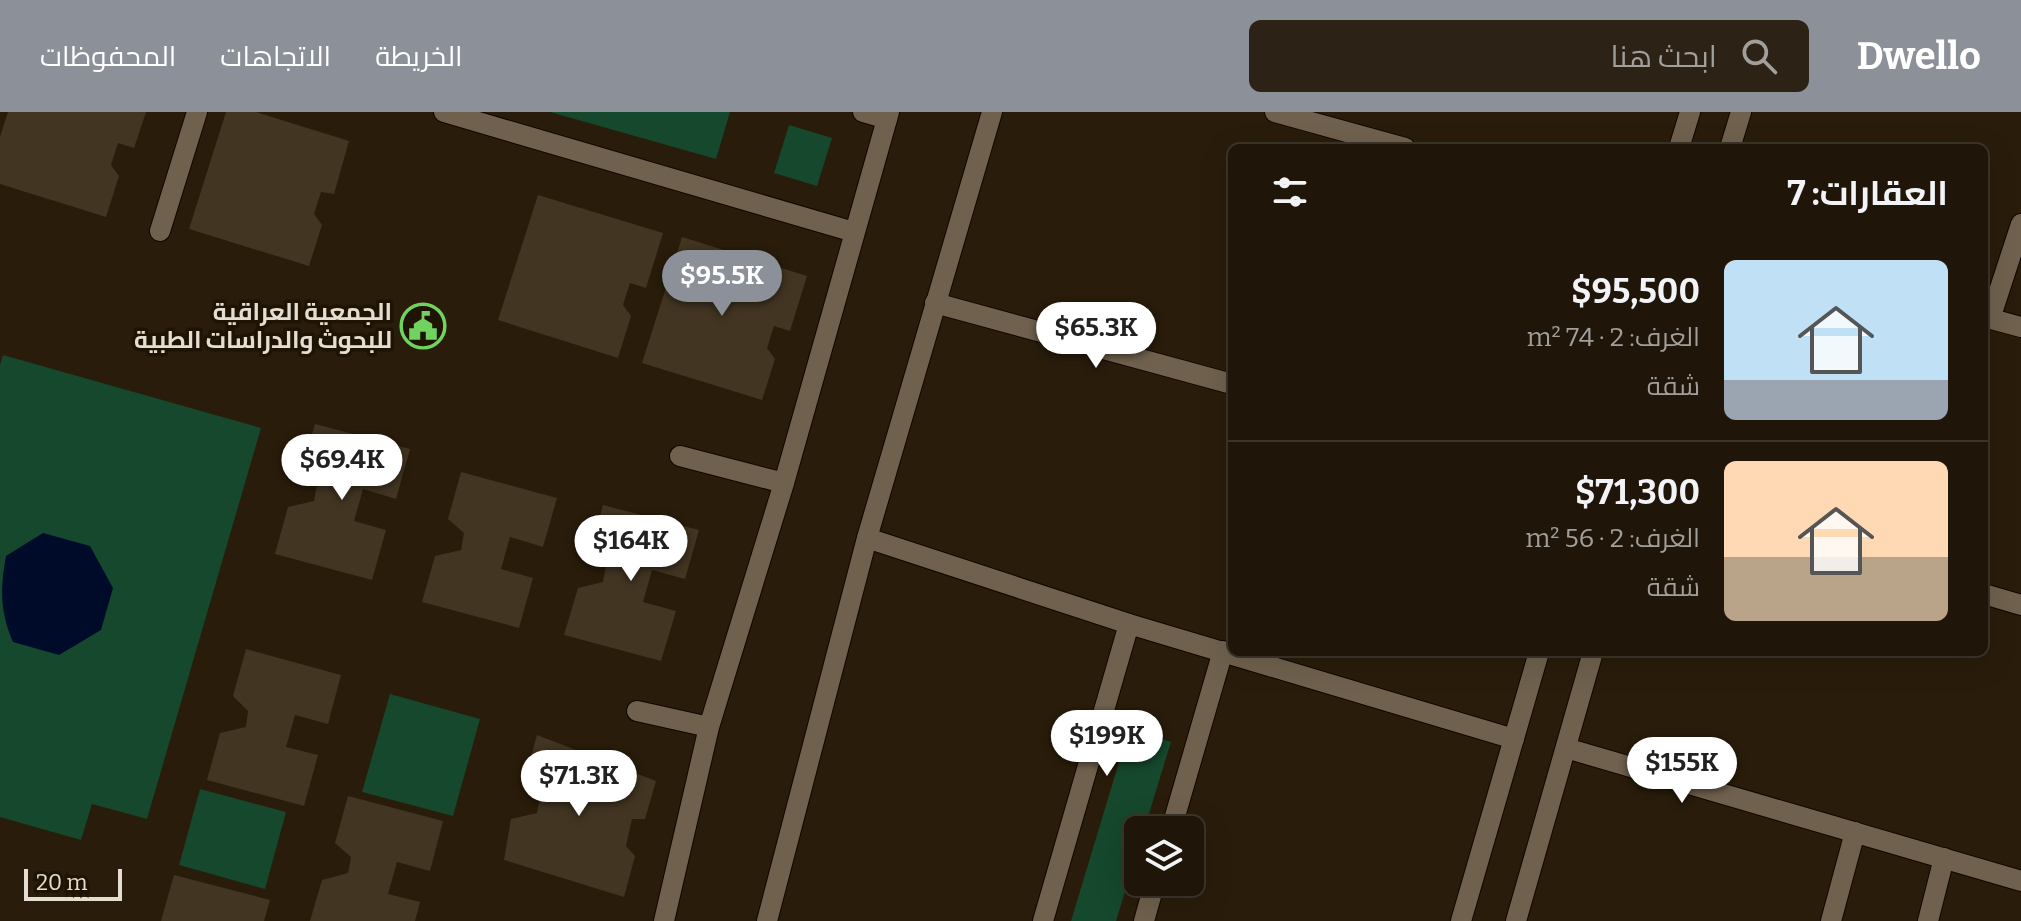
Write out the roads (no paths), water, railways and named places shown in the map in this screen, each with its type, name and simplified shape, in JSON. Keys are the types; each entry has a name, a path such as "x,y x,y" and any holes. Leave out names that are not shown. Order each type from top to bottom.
{"street":[{"path":"160,231 197,112"},
{"path":"444,112 854,232"},
{"path":"664,921 709,727 784,483 888,115 863,112"},
{"path":"767,921 867,538 992,112"},
{"path":"1275,112 1391,144"},
{"path":"1353,133 1359,112"},
{"path":"1680,144 1690,112"},
{"path":"1731,144 1741,112"},
{"path":"1988,315 2021,224"},
{"path":"935,303 1228,383"},
{"path":"1988,318 2021,327"},
{"path":"680,456 784,483"},
{"path":"867,538 1129,624 1228,653"},
{"path":"1988,595 2021,605"},
{"path":"1043,921 1129,624"},
{"path":"1175,816 1223,651"},
{"path":"1240,656 1514,739"},
{"path":"1461,921 1538,656"},
{"path":"1516,921 1592,656"},
{"path":"637,711 709,727"},
{"path":"1566,748 2021,881"},
{"path":"1831,921 1855,832"},
{"path":"1928,921 1944,858"},
{"path":"1144,921 1151,896"}],"water":[{"path":"43,533 90,546 113,588 101,630 59,655 13,642 3,610 6,556"}],"place":[{"name":"الجمعية العراقية للبحوث والدراسات الطبية","path":"423,326"}]}
